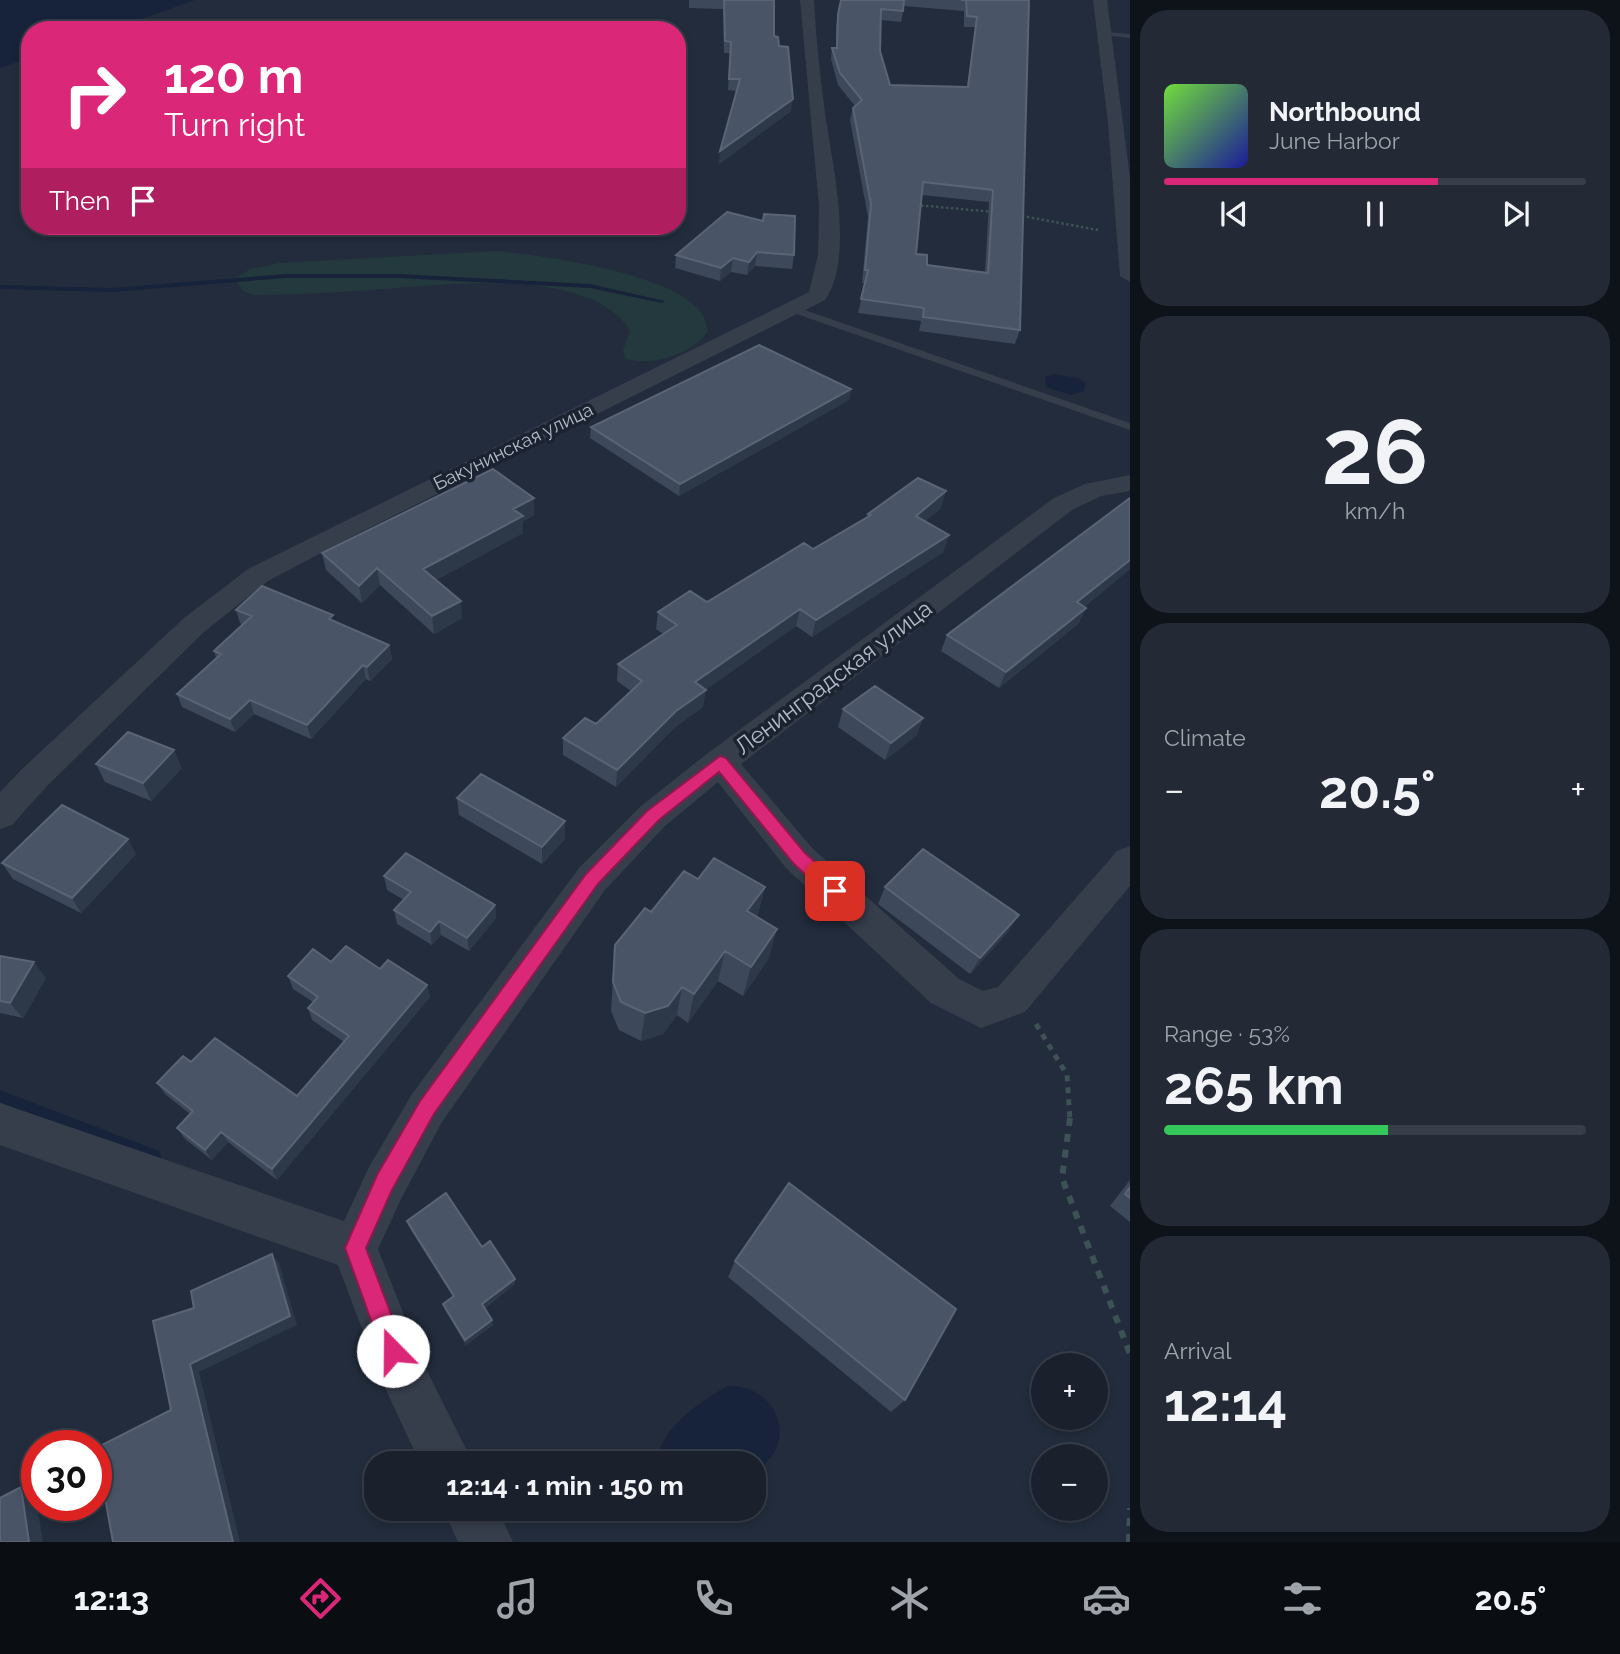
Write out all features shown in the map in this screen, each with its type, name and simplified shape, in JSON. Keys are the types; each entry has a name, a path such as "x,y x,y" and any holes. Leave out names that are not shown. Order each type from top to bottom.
{"street":[{"name":"Бакунинская улица","path":"0,815 34,778 194,625 258,575 349,527 818,296 826,281 829,198 810,55 807,0"},
{"path":"1100,0 1130,276"},
{"name":"Ленинградская улица","path":"355,1248 385,1183 427,1108 592,879 653,816 720,762 1063,504 1094,490 1130,483"},
{"path":"720,762 799,858 945,991 981,1010 1011,1000 1130,861"},
{"path":"0,1124 355,1248 404,1377 441,1451"},
{"path":"476,1521 486,1542"}],"lane":[{"path":"1105,34 1130,36"},
{"path":"792,309 1130,427"}],"path":[{"path":"912,205 1003,213"},
{"path":"1015,215 1126,235"},
{"path":"1011,1000 1044,1031 1067,1074 1071,1114 1062,1178 1090,1257 1115,1309 1130,1354"},
{"path":"1129,1542 1130,1508"}],"green space":[{"path":"497,251 583,264 654,283 682,296 701,313 707,332 701,340 681,353 658,360 635,361 625,358 623,351 630,331 611,310 582,296 548,288 471,284 253,295 243,291 235,279 250,269 279,263"}],"water":[{"path":"0,0 195,0 136,21 21,21 21,61 0,68"},
{"path":"1054,374 1078,378 1085,383 1084,391 1072,395 1046,387 1045,377"},
{"path":"728,1386 751,1390 770,1404 776,1414 779,1436 776,1449 766,1463 766,1451 660,1451 674,1427 705,1400"}],"building":[{"path":"724,0 774,0 774,36 778,37 779,46 788,47 793,99 720,151 740,79 729,79 731,42 725,41"},
{"path":"841,0 904,0 903,11 881,9 880,51 890,85 968,87 977,17 967,16 966,0 1029,0 1020,330 923,317 924,308 861,299 868,270 865,270 871,204 853,108 862,100 840,73 832,48 837,48","holes":["923,182 993,190 988,273 927,265 927,255 916,254"]},
{"path":"727,212 763,221 764,214 795,216 794,255 757,252 749,262 733,258 721,268 676,255"},
{"path":"759,345 851,389 680,484 591,427"},
{"path":"493,469 534,498 513,509 523,516 423,569 461,601 432,616 377,568 359,586 322,553"},
{"path":"918,478 946,491 916,516 949,535 816,620 800,609 695,682 706,690 676,711 617,770 563,738 585,718 596,724 642,681 618,664 677,625 658,612 690,591 707,602 804,543 813,549 871,515 868,514"},
{"path":"1130,498 1130,560 1077,602 1086,608 1006,672 947,635"},
{"path":"262,586 333,615 329,619 389,645 367,667 363,665 307,725 250,700 230,719 177,694 221,654 214,651 252,616 236,610"},
{"path":"875,686 923,718 891,743 843,709"},
{"path":"128,732 174,750 143,783 96,764"},
{"path":"481,774 565,821 542,847 457,798"},
{"path":"62,805 128,839 72,898 2,863"},
{"path":"923,849 1019,915 980,958 885,887"},
{"path":"406,853 495,905 467,938 439,921 430,932 394,910 411,892 384,876"},
{"path":"714,858 765,887 747,911 777,929 751,967 725,951 694,994 682,987 668,1006 645,1013 621,1002 613,982 615,945 645,908 651,912 684,871 698,879"},
{"path":"346,946 380,969 388,960 427,985 272,1169 221,1132 205,1150 177,1128 193,1111 157,1083 183,1056 191,1062 215,1038 297,1096 349,1036 308,1008 318,997 288,976 313,949 331,962"},
{"path":"0,956 34,962 10,1003 0,1001"},
{"path":"789,1183 956,1309 905,1400 735,1261"},
{"path":"446,1193 482,1247 490,1241 515,1279 482,1304 492,1320 465,1340 443,1304 454,1296 407,1221"},
{"path":"272,1254 290,1316 190,1364 233,1542 113,1542 109,1521 112,1521 112,1440 171,1410 153,1321 194,1308 191,1291"},
{"path":"21,1487 21,1521 26,1521 29,1542 0,1542 0,1498"}],"waterway":[{"path":"0,287 112,290 286,276 398,276 590,286 662,301"},
{"path":"0,1096 154,1156"}],"route":[{"path":"393,1351 355,1248 385,1183 427,1108 592,879 653,816 720,762 799,858 835,891"}]}
